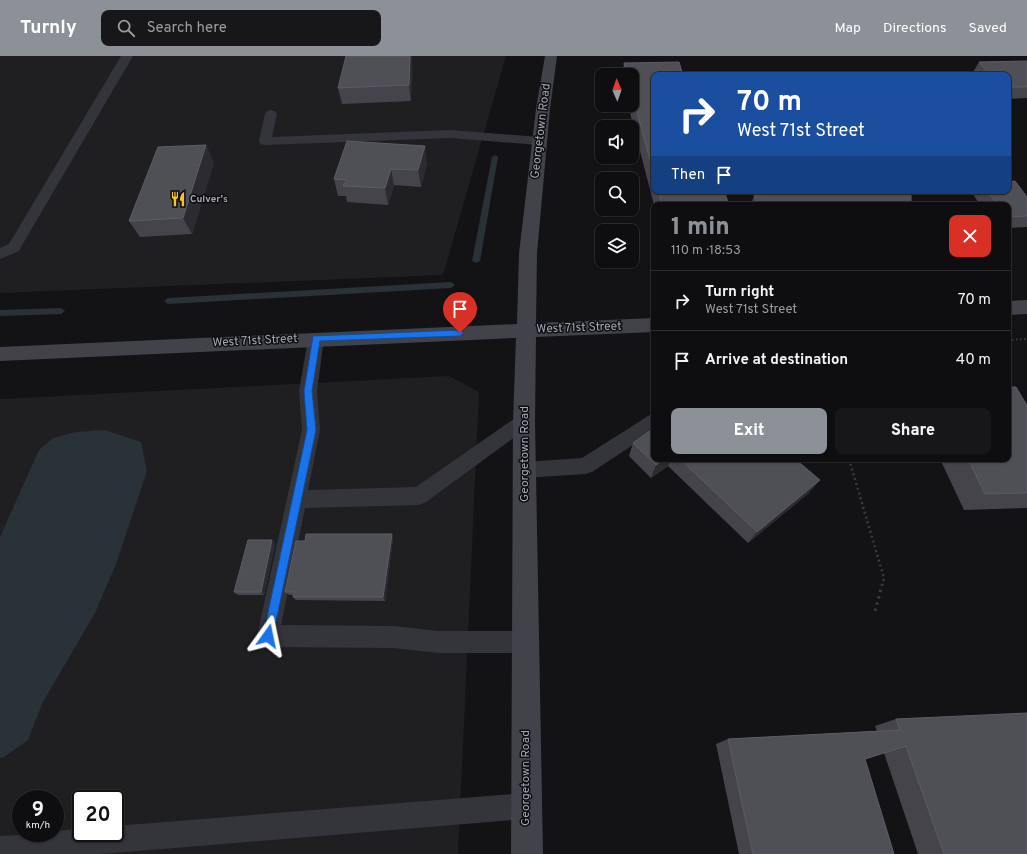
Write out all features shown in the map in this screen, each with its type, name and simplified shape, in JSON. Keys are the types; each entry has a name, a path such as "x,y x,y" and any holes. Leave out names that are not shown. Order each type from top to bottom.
{"main road":[{"name":"Georgetown Road","path":"527,854 524,421 528,253 551,56"},
{"path":"1011,308 1027,307"},
{"name":"West 71st Street","path":"0,354 651,325"}],"lane":[{"path":"0,254 14,247 127,56"},
{"path":"271,114 265,141 450,134 540,141"},
{"path":"316,339 308,391 311,430 268,636 393,637 443,642 526,642"},
{"path":"296,499 419,496 524,421"},
{"path":"525,470 585,466 651,423"},
{"path":"0,849 526,806"}],"path":[{"path":"1011,340 1027,339"},
{"path":"850,462 884,578 875,611"}],"shaded area":[{"path":"0,56 506,56 443,275 0,293"},
{"path":"449,376 479,392 458,854 0,854 0,399"},
{"path":"105,430 141,442 147,471 116,564 95,613 43,702 28,740 4,757 0,758 0,537 39,450 53,438 76,432"}],"building":[{"path":"346,56 410,56 409,85 338,88"},
{"path":"1027,61 1027,87 1011,87 1011,72 987,72 979,62"},
{"path":"679,62 682,72 651,72 651,164 637,112 639,112 639,68 625,68 624,63"},
{"path":"347,141 425,146 418,170 391,169 385,188 343,186 347,180 334,179"},
{"path":"206,145 183,218 129,221 158,147"},
{"path":"1015,181 1027,197 1027,216 1011,217 1011,202 996,202 989,194 1011,194 1011,182"},
{"path":"659,194 725,194 728,202 661,202"},
{"path":"911,194 911,202 758,202 754,195"},
{"path":"1011,387 1016,387 1027,404 1027,493 985,494 969,462 1011,462"},
{"path":"651,430 651,460 633,443"},
{"path":"653,462 660,462 656,465"},
{"path":"683,462 799,462 820,480 757,532"},
{"path":"306,534 392,534 383,597 293,597 294,592 285,592 296,541 305,541"},
{"path":"248,540 272,540 261,592 234,592"},
{"path":"1027,713 1027,854 944,854 906,746 865,759 894,854 753,854 728,739 900,730 896,719"}],"waterway":[{"path":"476,261 495,157"},
{"path":"168,301 451,285"},
{"path":"0,313 61,311"}],"place":[{"name":"Culver's","path":"178,199"}],"route":[{"path":"268,636 311,430 308,391 316,339 460,333"}]}
